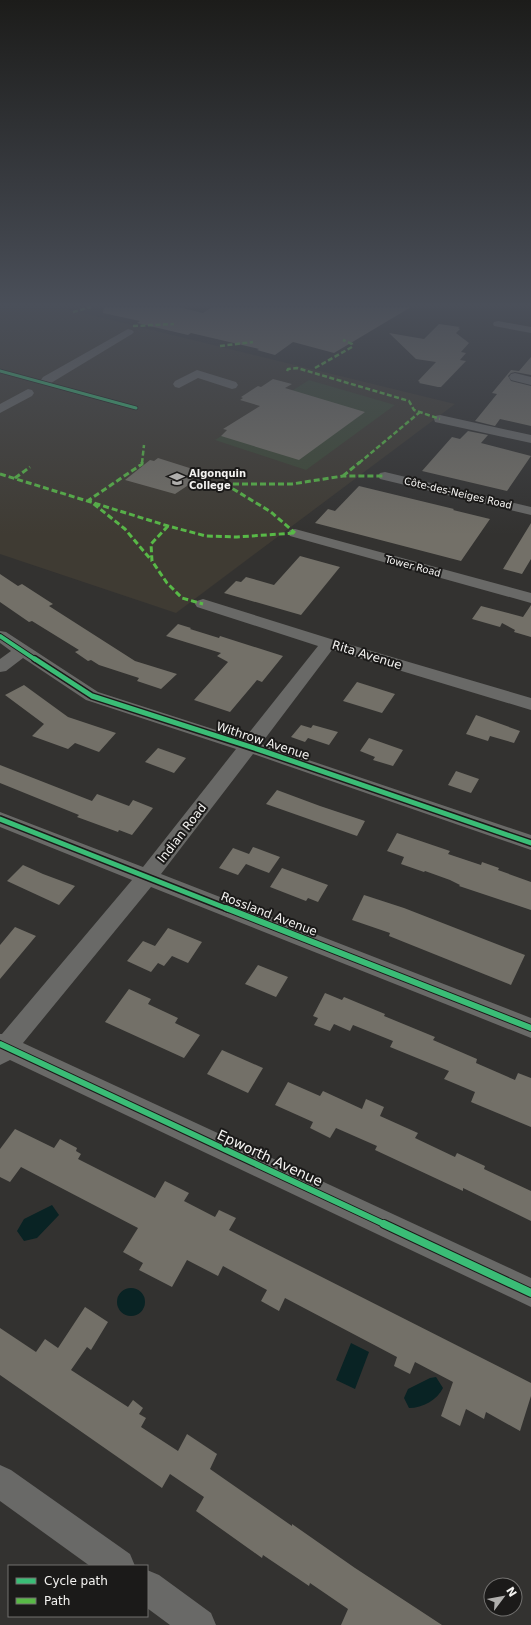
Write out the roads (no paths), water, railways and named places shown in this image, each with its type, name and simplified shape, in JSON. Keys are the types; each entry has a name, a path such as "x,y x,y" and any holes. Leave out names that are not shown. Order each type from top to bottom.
{"street":[{"path":"225,383 232,385"},
{"path":"0,409 28,393"},
{"path":"440,419 531,440"},
{"name":"Côte-des-Neiges Road","path":"385,476 531,511"},
{"name":"Tower Road","path":"295,533 531,598"},
{"name":"Rita Avenue","path":"203,604 328,644 531,704"},
{"name":"Withrow Avenue","path":"0,636 92,696 250,747 531,843"},
{"name":"Indian Road","path":"2,1048 147,877 250,747 328,644"},
{"path":"0,667 22,651"},
{"name":"Rossland Avenue","path":"0,819 531,1028"},
{"name":"Epworth Avenue","path":"2,1048 531,1292"},
{"path":"0,1481 117,1565"},
{"path":"148,1588 200,1625"}],"water":[{"path":"52,1205 59,1215 37,1238 24,1241 17,1231 24,1219"},
{"path":"131,1288 141,1292 145,1302 141,1312 131,1316 121,1312 117,1302 121,1292"},
{"path":"351,1343 369,1352 355,1389 336,1380"},
{"path":"436,1377 443,1388 437,1396 424,1405 409,1408 404,1398 408,1389 430,1378"}],"place":[{"name":"Algonquin College","path":"177,479"}]}
